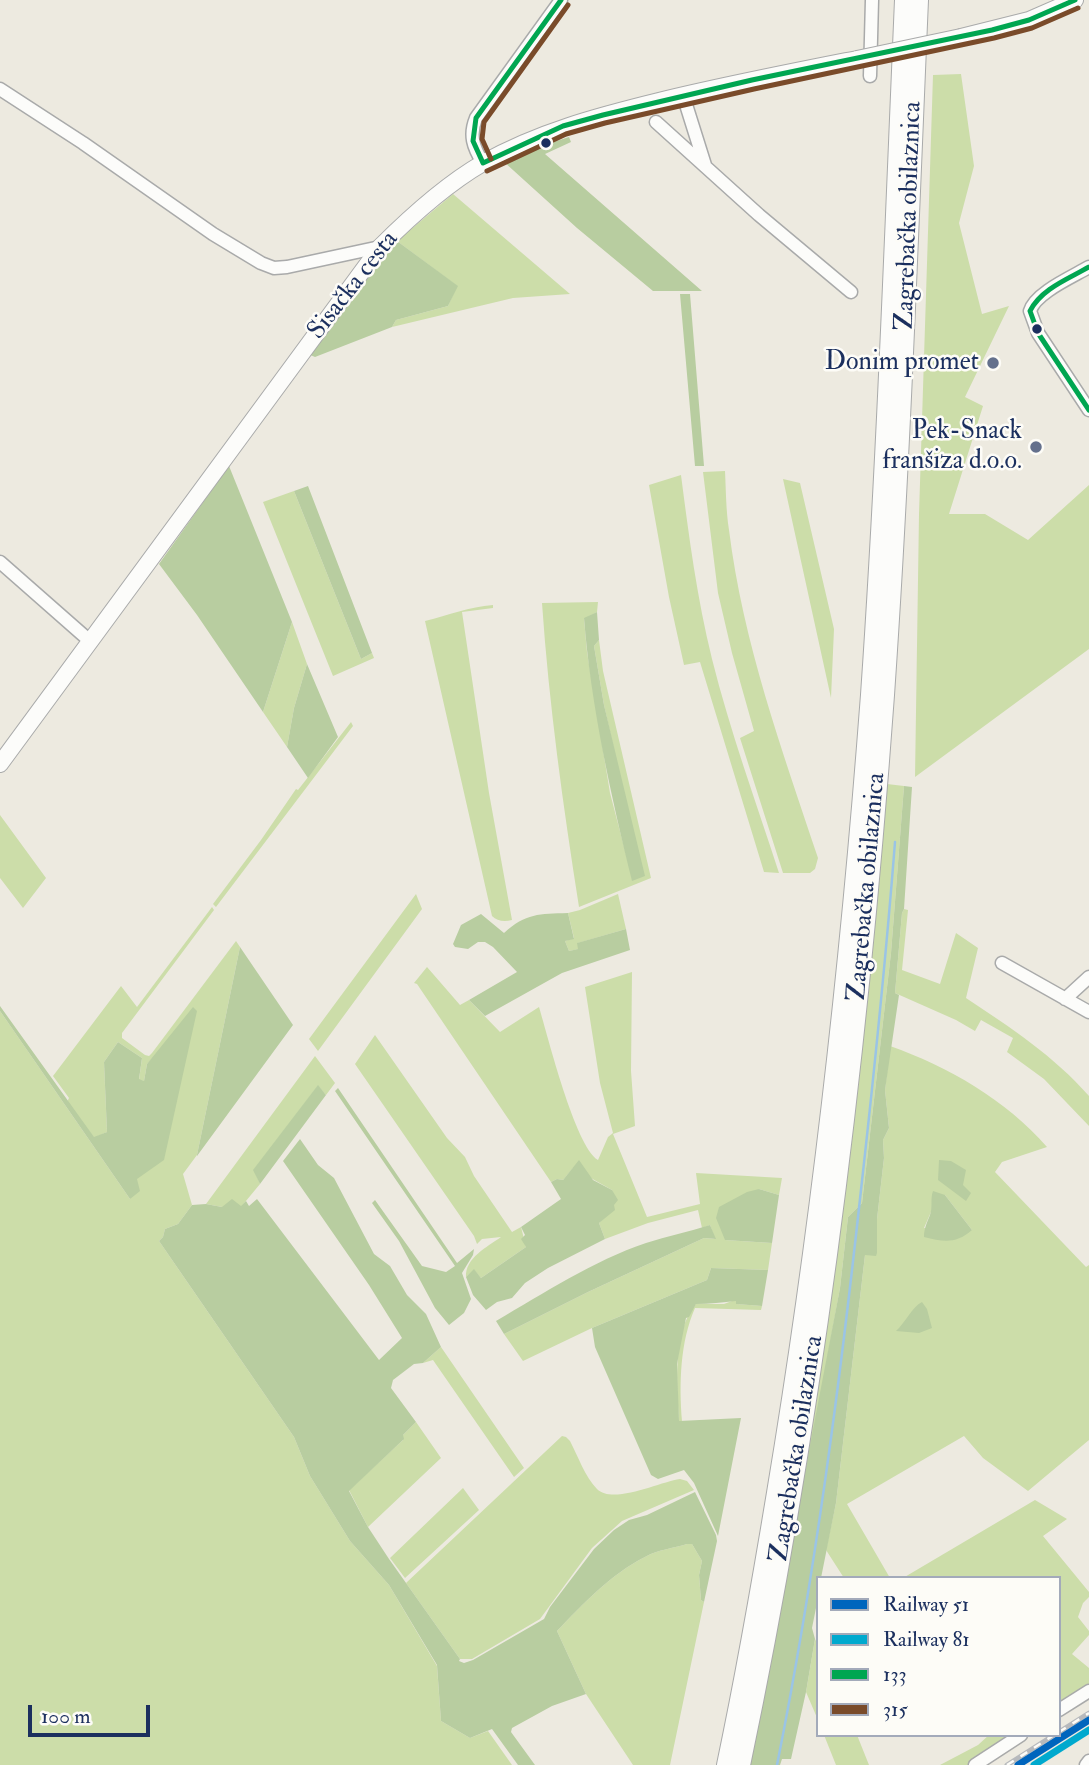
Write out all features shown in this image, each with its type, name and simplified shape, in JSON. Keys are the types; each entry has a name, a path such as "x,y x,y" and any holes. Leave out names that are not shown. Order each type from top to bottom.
{"highway":[{"name":"Zagrebačka obilaznica","path":"726,1765 758,1602 787,1427 814,1246 845,983 870,692 882,498 904,0"},
{"name":"Zagrebačka obilaznica","path":"741,1765 802,1428 826,1273 857,1010 886,679 919,0"}],"main road":[{"name":"Sisačka cesta","path":"0,764 380,247 454,182 483,163 563,126 683,95 961,37 1029,20 1074,0"}],"street":[{"path":"483,163 472,138 477,118 561,0"},
{"path":"870,76 872,0"},
{"path":"0,89 213,234 261,263 274,268 287,267 380,247"},
{"path":"683,95 705,167"},
{"path":"656,122 759,215 851,292"},
{"path":"1089,267 1042,295 1030,312 1038,333 1089,410"},
{"path":"0,562 90,642"},
{"path":"1002,962 1089,1012"},
{"path":"1065,999 1089,976"},
{"path":"1061,1709 1089,1691"},
{"path":"975,1765 1018,1737"}],"green space":[{"path":"961,74 974,166 959,223 982,314 1009,306 965,397 983,406 949,514 985,514 1028,540 1089,485 1089,649 915,777 919,514 933,75"},
{"path":"569,137 571,142 545,154 702,291 653,291 577,228 503,161"},
{"path":"453,194 570,294 513,298 392,327 396,320 448,306 457,286 397,241"},
{"path":"397,241 458,286 448,306 396,320 392,327 315,357 308,354"},
{"path":"680,294 690,294 704,466 695,466"},
{"path":"229,466 292,622 263,712 159,564"},
{"path":"725,471 728,523 735,572 765,696 818,858 815,869 810,873 783,873 740,738 754,731 718,593 703,472"},
{"path":"681,475 690,544 712,659 735,740 779,873 764,872 700,662 684,665 649,485"},
{"path":"783,479 800,483 834,629 831,698"},
{"path":"308,486 372,653 361,659 294,491"},
{"path":"294,491 361,659 372,653 374,658 333,676 263,502"},
{"path":"598,602 597,612 584,619 610,793 633,881 622,785 594,646 599,640 603,671 651,878 579,907 557,755 542,603"},
{"path":"493,605 493,608 462,612 489,793 512,920 506,921 492,916 425,621 467,609"},
{"path":"597,612 599,640 594,646 604,705 645,876 632,881 609,783 587,651 584,618"},
{"path":"292,622 307,664 294,708 287,747 263,712"},
{"path":"307,664 338,737 308,778 287,747 294,708"},
{"path":"351,722 353,726 216,907 213,904 296,789 298,790"},
{"path":"887,784 904,786 891,953 862,1203 848,1217 840,1288 811,1448 806,1462 859,1080"},
{"path":"904,786 912,787 895,993 899,995 885,1090 889,1128 883,1140 877,1253 876,1256 865,1255 836,1503 821,1576 816,1576 816,1608 812,1628 815,1639 791,1759 782,1759 780,1765 749,1765 840,1288 848,1217 862,1203 891,953"},
{"path":"0,815 46,878 23,908 0,878"},
{"path":"416,894 422,909 318,1051 309,1039"},
{"path":"618,894 626,929 578,943 579,949 569,951 565,941 574,938 568,913"},
{"path":"212,907 214,910 122,1033 122,1038 149,1056 236,941 240,947 197,1155 183,1174 192,1205 178,1224 165,1229 159,1241 294,1437 310,1476 350,1541 389,1585 437,1666 441,1721 470,1738 488,1731 512,1765 0,1765 0,1011 130,1199 136,1180 151,1060 147,1064 144,1081 139,1080 142,1058 118,1042 104,1062 107,1132 94,1138 67,1102 69,1098 53,1076 121,986 137,1007"},
{"path":"904,909 908,910 902,970 940,984 956,933 978,948 966,998 1031,1043 1075,1081 1089,1096 1089,1126 1044,1079 1007,1052 1013,1038 981,1020 975,1031 895,993"},
{"path":"568,913 574,939 565,941 569,951 578,949 577,943 626,929 630,950 562,973 485,1016 469,1000 517,972 485,942 478,942 468,949 455,947 453,944 461,925 481,914 504,933 526,918"},
{"path":"240,947 293,1025 197,1156 197,1155"},
{"path":"427,967 460,1005 469,1000 500,1032 539,1007 580,1134 589,1151 598,1160 608,1137 613,1133 600,1083 585,987 632,972 631,1071 635,1126 613,1134 647,1217 700,1204 696,1173 782,1178 779,1195 759,1189 725,1240 772,1243 768,1270 711,1268 707,1280 592,1328 523,1361 504,1334 704,1238 715,1239 710,1225 702,1228 698,1210 648,1223 605,1239 599,1223 614,1205 612,1190 573,1168 563,1180 551,1182 414,983"},
{"path":"0,1006 94,1137 107,1132 104,1062 118,1042 142,1058 139,1079 144,1081 147,1064 193,1007 197,1011 164,1160 137,1179 140,1191 130,1199 0,1011"},
{"path":"375,1035 447,1138 465,1157 474,1176 512,1232 521,1227 526,1247 481,1278 474,1270 466,1277 469,1264 501,1237 482,1239 477,1244 355,1064"},
{"path":"890,1046 934,1064 975,1087 1013,1114 1047,1147 1002,1162 995,1172 1086,1267 1089,1265 1089,1440 1028,1491 983,1458 964,1436 847,1504 889,1576 843,1576 826,1550 836,1503 865,1255 877,1253 883,1140 889,1128 885,1090","holes":["945,1195 972,1230 924,1228 931,1212"]},
{"path":"315,1056 335,1083 326,1095 318,1086 254,1170 260,1184 241,1207 206,1204"},
{"path":"318,1085 326,1095 260,1184 253,1170"},
{"path":"338,1088 457,1263 474,1249 462,1273 471,1299 464,1313 449,1325 435,1308 399,1241 372,1203 375,1200 422,1266 446,1272 455,1266 335,1091"},
{"path":"300,1139 318,1165 334,1178 374,1254 390,1266 407,1295 426,1314 441,1347 423,1363 414,1364 393,1380 391,1388 416,1422 403,1435 404,1439 349,1491 368,1527 459,1661 464,1663 473,1660 544,1619 594,1549 629,1520 647,1515 695,1492 716,1535 704,1602 701,1600 699,1575 702,1561 692,1544 687,1544 650,1555 621,1572 598,1590 557,1631 586,1694 552,1706 512,1728 511,1732 535,1765 518,1765 492,1729 470,1738 441,1721 437,1665 389,1585 350,1541 310,1476 294,1437 159,1241 165,1229 178,1224 192,1205 222,1207 232,1199 241,1206 246,1201 249,1206 257,1199 379,1360 402,1338 369,1285 283,1161"},
{"path":"579,1160 593,1180 612,1190 618,1200 614,1205 615,1210 599,1223 605,1239 548,1268 525,1283 512,1298 497,1302 486,1310 473,1295 466,1277 474,1269 481,1278 526,1247 521,1239 525,1235 521,1227 561,1199 551,1182 563,1180"},
{"path":"939,1160 951,1161 966,1170 963,1185 971,1193 966,1201 938,1180"},
{"path":"759,1189 779,1195 772,1243 725,1240 716,1218 719,1207 747,1192"},
{"path":"933,1191 945,1195 972,1230 961,1238 950,1241 924,1237"},
{"path":"710,1225 716,1239 704,1238 504,1334 496,1321 569,1278 626,1250"},
{"path":"711,1268 768,1270 762,1306 736,1304 736,1301 696,1304 686,1318 677,1364 679,1421 741,1418 718,1536 694,1483 684,1470 658,1479 651,1475 595,1347 592,1328 707,1280"},
{"path":"732,1301 737,1304 762,1306 761,1310 695,1308 684,1349 681,1378 682,1421 679,1421 678,1360 688,1316 696,1304 724,1304"},
{"path":"922,1302 927,1309 932,1328 919,1333 896,1331 915,1308"},
{"path":"441,1347 524,1468 514,1477 433,1360 423,1363"},
{"path":"416,1422 441,1458 368,1527 349,1490 403,1440 403,1435"},
{"path":"562,1436 570,1441 593,1484 604,1493 625,1494 680,1479 687,1481 694,1490 622,1521 592,1548 540,1619 472,1659 460,1659 406,1583"},
{"path":"463,1488 479,1510 405,1578 390,1558"},
{"path":"1035,1500 1067,1519 1043,1536 1089,1592 1078,1617 1089,1635 1072,1654 1089,1668 1089,1688 1061,1706 1061,1576 906,1576"},
{"path":"692,1544 702,1561 699,1575 701,1600 704,1602 670,1765 633,1765 586,1694 557,1631 598,1590 621,1572 650,1555"},
{"path":"815,1639 816,1715 806,1692"},
{"path":"825,1737 858,1737 869,1765 836,1765"},
{"path":"987,1737 1013,1737 969,1765 940,1765 978,1745"}],"waterway":[{"path":"777,1765 815,1550 835,1407 871,1103 895,842"}],"railway":[{"path":"1061,1731 1089,1713"},
{"path":"1007,1765 1051,1737"}],"rail line":[{"name":"51","path":"1018,1765 1089,1720"},
{"name":"81","path":"1034,1765 1089,1730"}],"transit line":[{"name":"133","path":"483,163 473,141 476,118 561,0"},
{"name":"133","path":"483,163 563,126 752,80 992,30 1029,20 1075,0"},
{"name":"315","path":"491,159 482,139 484,122 568,5"},
{"name":"315","path":"487,171 566,134 605,123 994,38 1032,28 1078,8"},
{"name":"133","path":"1089,267 1048,291 1030,311 1038,333 1089,410"}],"place":[{"name":"Donim promet","path":"993,363"},
{"name":"Pek-Snack franšiza d.o.o.","path":"1036,447"}]}
